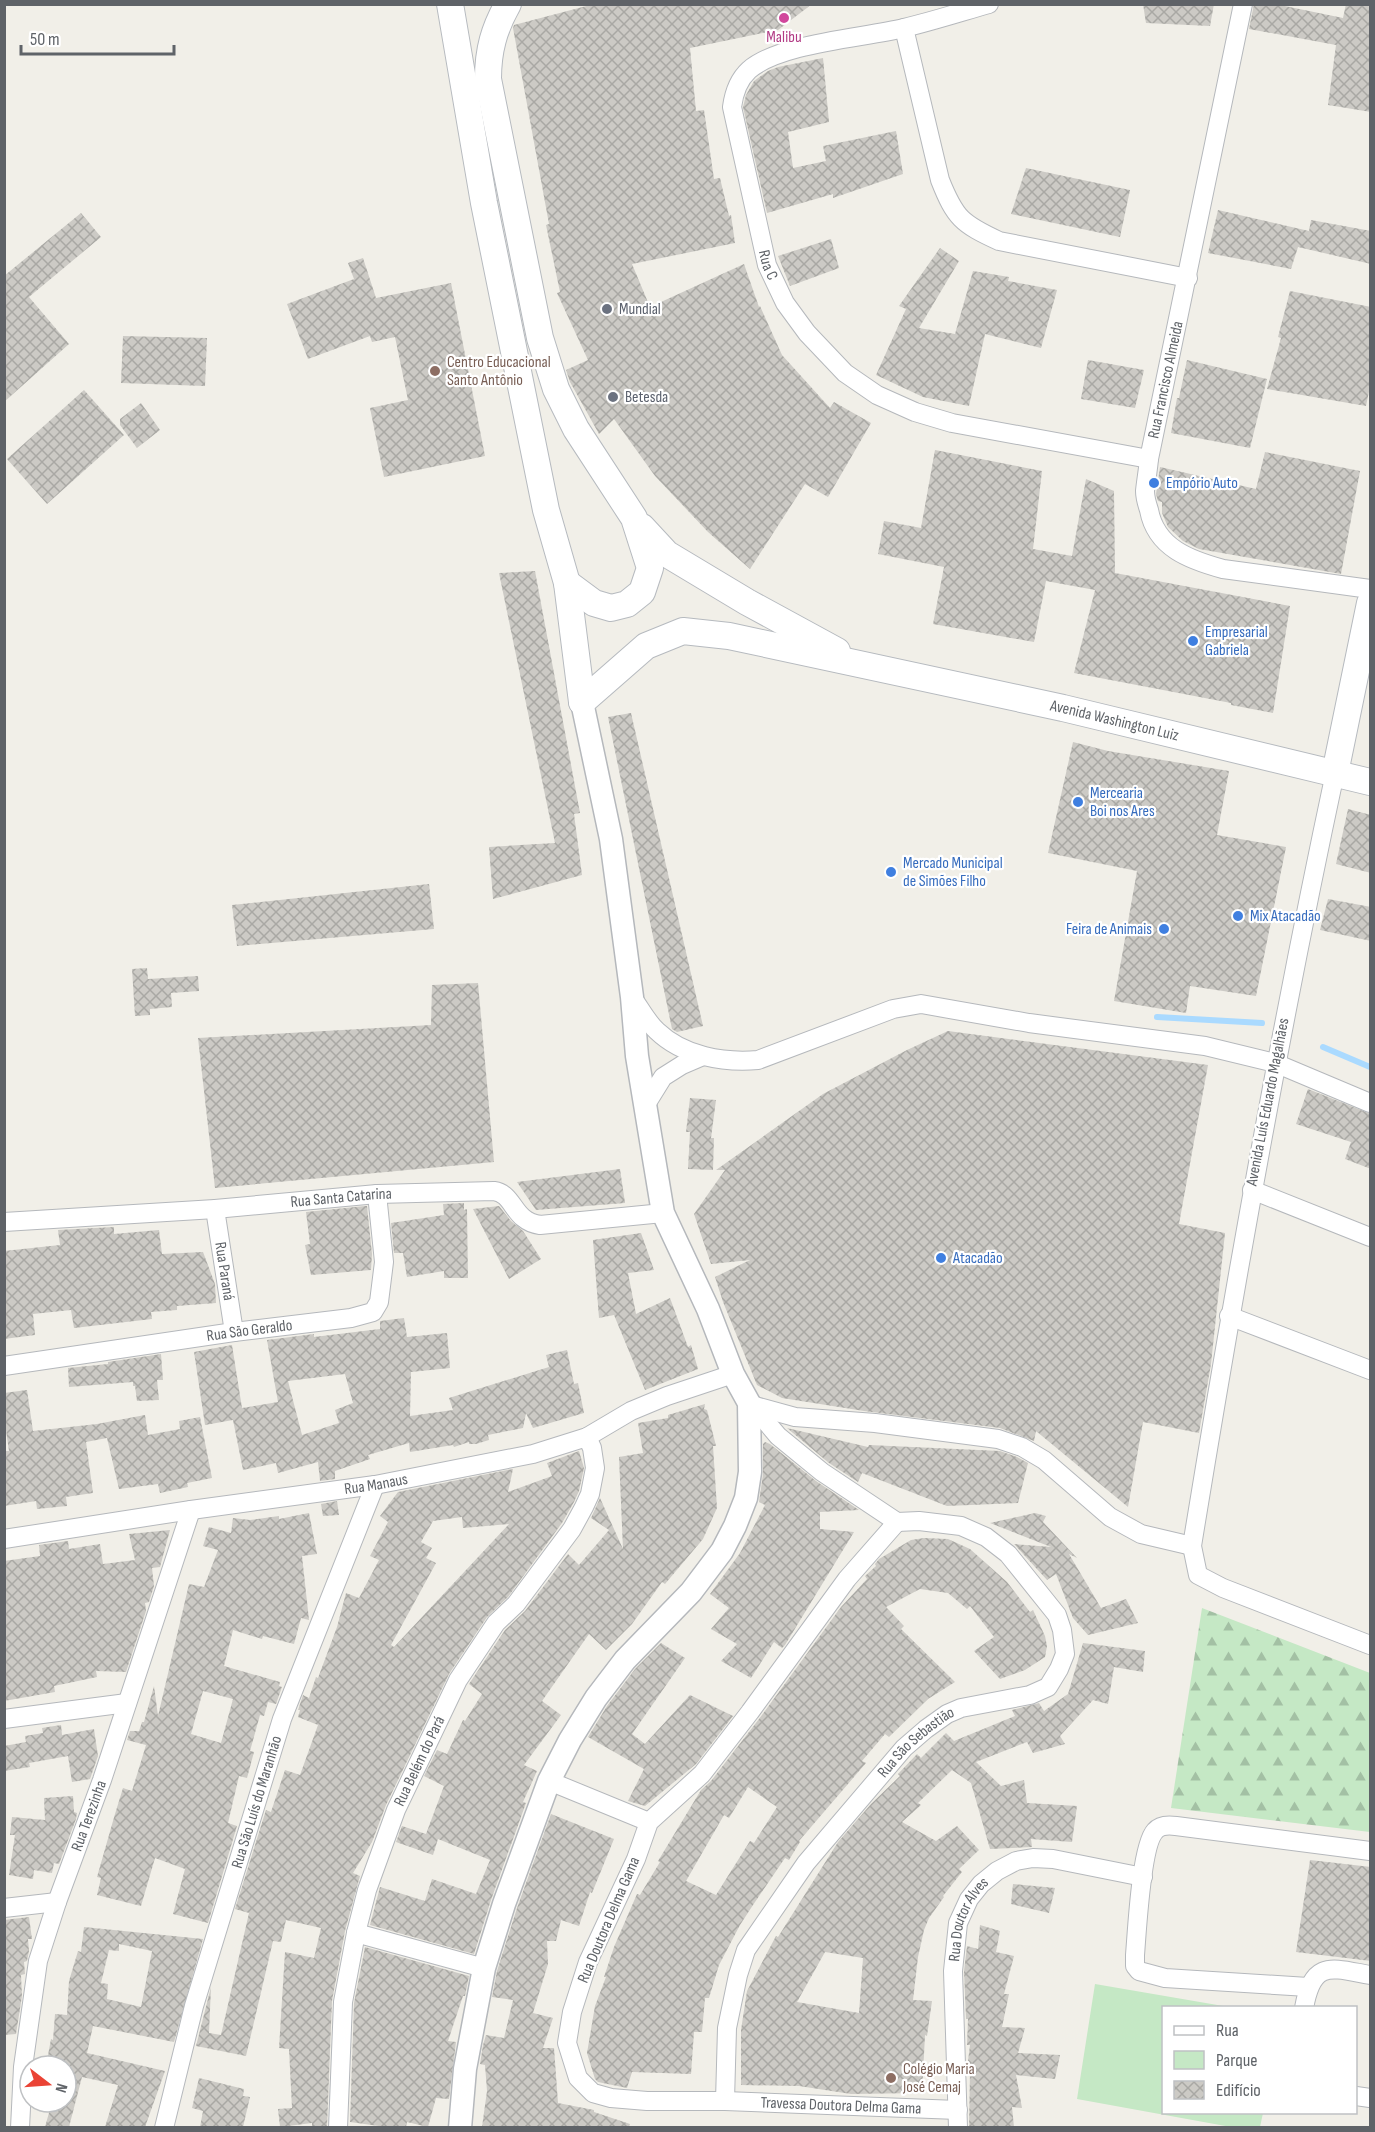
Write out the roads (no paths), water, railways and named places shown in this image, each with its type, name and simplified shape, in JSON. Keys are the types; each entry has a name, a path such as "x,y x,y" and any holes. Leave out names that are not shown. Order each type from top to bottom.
{"main road":[{"path":"450,4 484,203 546,510 567,582 582,702"},
{"path":"508,4 494,32 488,56 488,79 540,338 556,389 576,429 634,518 650,568 642,592 627,604 611,608 594,603 567,582"},
{"name":"Avenida Washington Luiz","path":"634,518 667,554 858,663"},
{"path":"743,599 758,642"},
{"name":"Avenida Luís Eduardo Magalhães","path":"1335,773 1371,603"},
{"name":"Avenida Washington Luiz","path":"582,702 646,646 683,631 729,636 858,663 1063,708 1371,782"}],"street":[{"name":"Rua C","path":"989,4 904,28 775,55 750,69 740,79 734,93 732,107 767,265 785,303 807,333 845,373 877,395 915,412 952,423 1149,459"},
{"name":"Rua Francisco Almeida","path":"1243,4 1149,459 1145,493 1157,534 1173,550 1202,563 1223,569 1371,589"},
{"path":"904,28 940,180 949,203 960,219 975,230 999,241 1188,278"},
{"path":"582,702 611,839 632,997 637,1056 663,1214 708,1309 733,1374 752,1405 778,1436 822,1472 897,1522"},
{"name":"Avenida Luís Eduardo Magalhães","path":"1335,773 1275,1063 1229,1316 1192,1546 1198,1575 1223,1588 1371,1645"},
{"path":"632,997 656,1031 678,1046 703,1056 738,1061 758,1060 893,1009 921,1004 1029,1023 1205,1046 1275,1063 1371,1103"},
{"path":"645,1106 663,1077 703,1056"},
{"path":"1252,1190 1371,1237"},
{"name":"Rua Santa Catarina","path":"4,1222 215,1209 377,1194 499,1192 525,1221 540,1225 663,1214"},
{"name":"Rua São Geraldo","path":"4,1366 234,1332 357,1317 373,1312 378,1308 384,1262 377,1194"},
{"name":"Rua Paraná","path":"215,1209 234,1332"},
{"path":"1229,1316 1371,1370"},
{"name":"Rua Manaus","path":"4,1539 375,1485 533,1454 587,1437 631,1412 658,1400 733,1374"},
{"path":"752,1405 795,1417 874,1423 998,1439 1022,1447 1044,1460 1110,1517 1141,1534 1192,1546"},
{"path":"460,2127 465,2069 484,1968 504,1904 549,1781 575,1731 596,1698 625,1660 691,1592 722,1551 746,1498 750,1472 752,1405"},
{"name":"Rua Belém do Pará","path":"338,2127 343,2002 367,1890 396,1810 458,1680 491,1631 516,1604 572,1529 584,1507 590,1494 595,1468 592,1448 587,1437"},
{"name":"Rua São Luís do Maranhão","path":"164,2127 194,2007 282,1719 375,1485"},
{"name":"Rua Terezinha","path":"20,2127 23,2067 38,1961 102,1780 191,1510"},
{"name":"Rua São Sebastião","path":"725,2101 727,2028 738,1975 746,1950 806,1863 904,1748 926,1729 947,1714 961,1708 1030,1695 1048,1687 1065,1654 1058,1615 1008,1554 986,1537 961,1526 919,1521 897,1522"},
{"name":"Rua Doutora Delma Gama","path":"725,2101 627,2100 593,2093 578,2078 567,2043 572,2012 588,1962 636,1859 649,1822 702,1774 847,1579 897,1522"},
{"path":"4,1719 127,1703"},
{"path":"549,1781 649,1822"},
{"path":"1308,1987 1166,1978 1139,1971 1135,1966 1135,1955 1143,1877 1148,1845 1153,1833 1168,1825 1371,1851"},
{"name":"Rua Doutor Alves","path":"958,2119 953,1971 958,1923 969,1899 981,1884 997,1871 1016,1861 1033,1858 1053,1859 1143,1877"},
{"path":"4,1908 57,1902"},
{"path":"356,1933 484,1968"},
{"path":"1304,2006 1308,1987 1318,1974 1326,1970 1371,1975"},
{"name":"Travessa Doutora Delma Gama","path":"725,2101 958,2119"}],"waterway":[{"path":"1157,1017 1262,1023"},
{"path":"1323,1047 1370,1067"}],"place":[{"name":"Malibu","path":"784,18"},
{"name":"Mundial","path":"607,309"},
{"name":"Centro Educacional Santo Antônio","path":"435,371"},
{"name":"Betesda","path":"613,397"},
{"name":"Empório Auto","path":"1154,483"},
{"name":"Empresarial Gabriela","path":"1193,641"},
{"name":"Mercearia Boi nos Ares","path":"1078,802"},
{"name":"Mercado Municipal de Simões Filho","path":"891,872"},
{"name":"Mix Atacadão","path":"1238,916"},
{"name":"Feira de Animais","path":"1164,929"},
{"name":"Atacadão","path":"941,1258"},
{"name":"Colégio Maria José Cemaj","path":"891,2078"}]}
